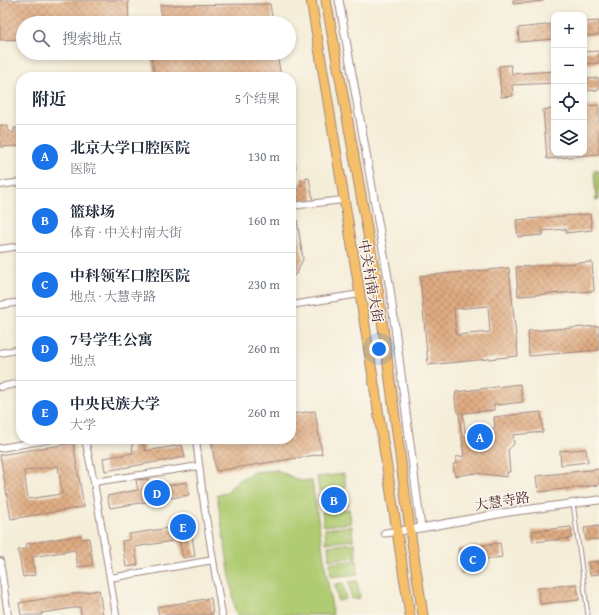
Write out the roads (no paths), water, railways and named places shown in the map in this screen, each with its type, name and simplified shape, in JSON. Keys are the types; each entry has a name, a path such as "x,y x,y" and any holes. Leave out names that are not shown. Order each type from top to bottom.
{"main road":[{"name":"中关村南大街","path":"311,0 343,200 360,294 410,615"},
{"name":"中关村南大街","path":"326,0 378,290 410,530 423,615"}],"street":[{"name":"中关村南大街","path":"339,0 390,289 421,528"},
{"path":"0,185 16,183"},
{"path":"296,205 343,200"},
{"path":"0,249 16,247"},
{"path":"296,304 360,294"},
{"path":"0,305 16,303"},
{"path":"0,353 16,351"},
{"path":"0,387 16,384"},
{"path":"0,448 24,444"},
{"path":"86,444 94,482 116,615"},
{"path":"197,444 204,504 222,615"},
{"path":"94,482 199,466"},
{"name":"大慧寺路","path":"385,533 410,530 509,512 599,500"},
{"path":"110,578 213,560"},
{"path":"0,561 8,615"}],"lane":[{"path":"573,503 588,615"}],"place":[{"name":"北京大学口腔医院","path":"480,437"},
{"name":"7号学生公寓","path":"157,493"},
{"name":"篮球场","path":"334,500"},
{"name":"中央民族大学","path":"183,527"},
{"name":"中科领军口腔医院","path":"473,559"}]}
